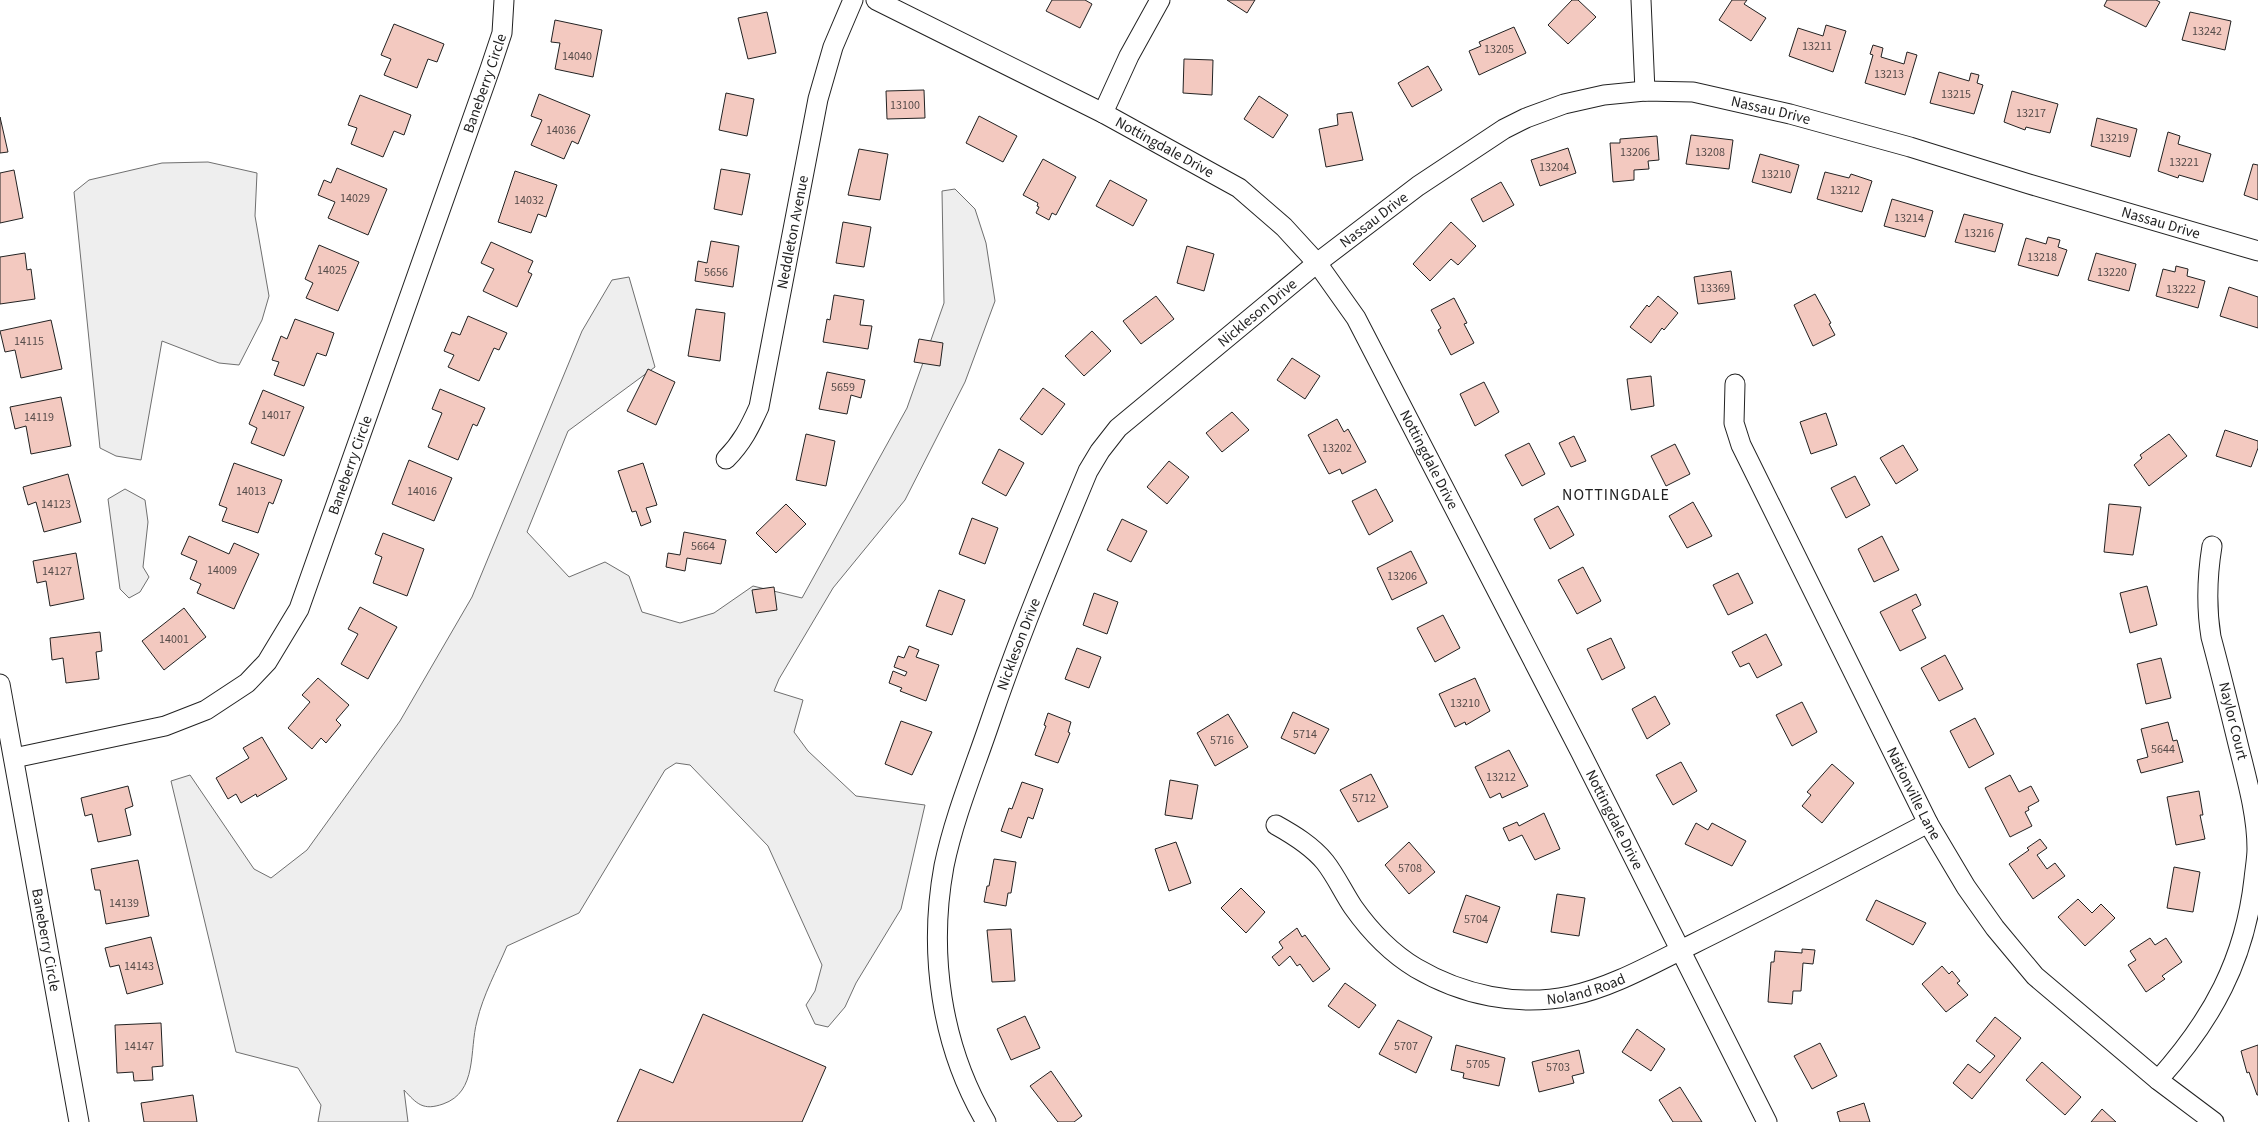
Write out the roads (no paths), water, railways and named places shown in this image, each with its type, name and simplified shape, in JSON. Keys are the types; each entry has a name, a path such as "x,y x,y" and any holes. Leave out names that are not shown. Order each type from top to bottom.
{"street":[{"name":"Baneberry Circle","path":"14,758 165,726 206,710 247,684 267,662 299,609 490,69 502,33 504,0"},
{"name":"Neddleton Avenue","path":"726,459 739,447 759,407 818,99 833,46 853,0"},
{"name":"Nottingdale Drive","path":"876,0 1104,113 1240,188 1284,227 1316,263 1356,318 1581,753 1767,1122"},
{"path":"1104,113 1129,56 1160,0"},
{"path":"1641,0 1645,90"},
{"name":"Nassau Drive","path":"1316,263 1418,186 1504,128 1564,104 1604,95 1645,90 1693,92 1790,114 1910,147 2258,251"},
{"name":"Nickleson Drive","path":"986,1122 958,1063 948,1030 942,996 938,952 939,909 944,866 955,823 1002,685 1088,471 1100,451 1118,428 1316,263"},
{"name":"Nationville Lane","path":"1735,384 1734,423 1741,445 1928,823 1966,887 1995,928 2035,976 2082,1018 2158,1080 2214,1122"},
{"name":"Naylor Court","path":"2158,1080 2185,1050 2208,1017 2227,981 2248,920 2257,848 2253,806 2207,613 2207,588 2212,546"},
{"name":"Baneberry Circle","path":"0,684 79,1122"},
{"name":"Noland Road","path":"1276,826 1308,845 1324,860 1340,882 1352,906 1372,931 1394,953 1415,967 1443,982 1474,993 1505,999 1538,1000 1570,996 1601,987 1680,950 1928,823"}],"district":[{"name":"NOTTINGDALE","path":"1616,495"}]}
